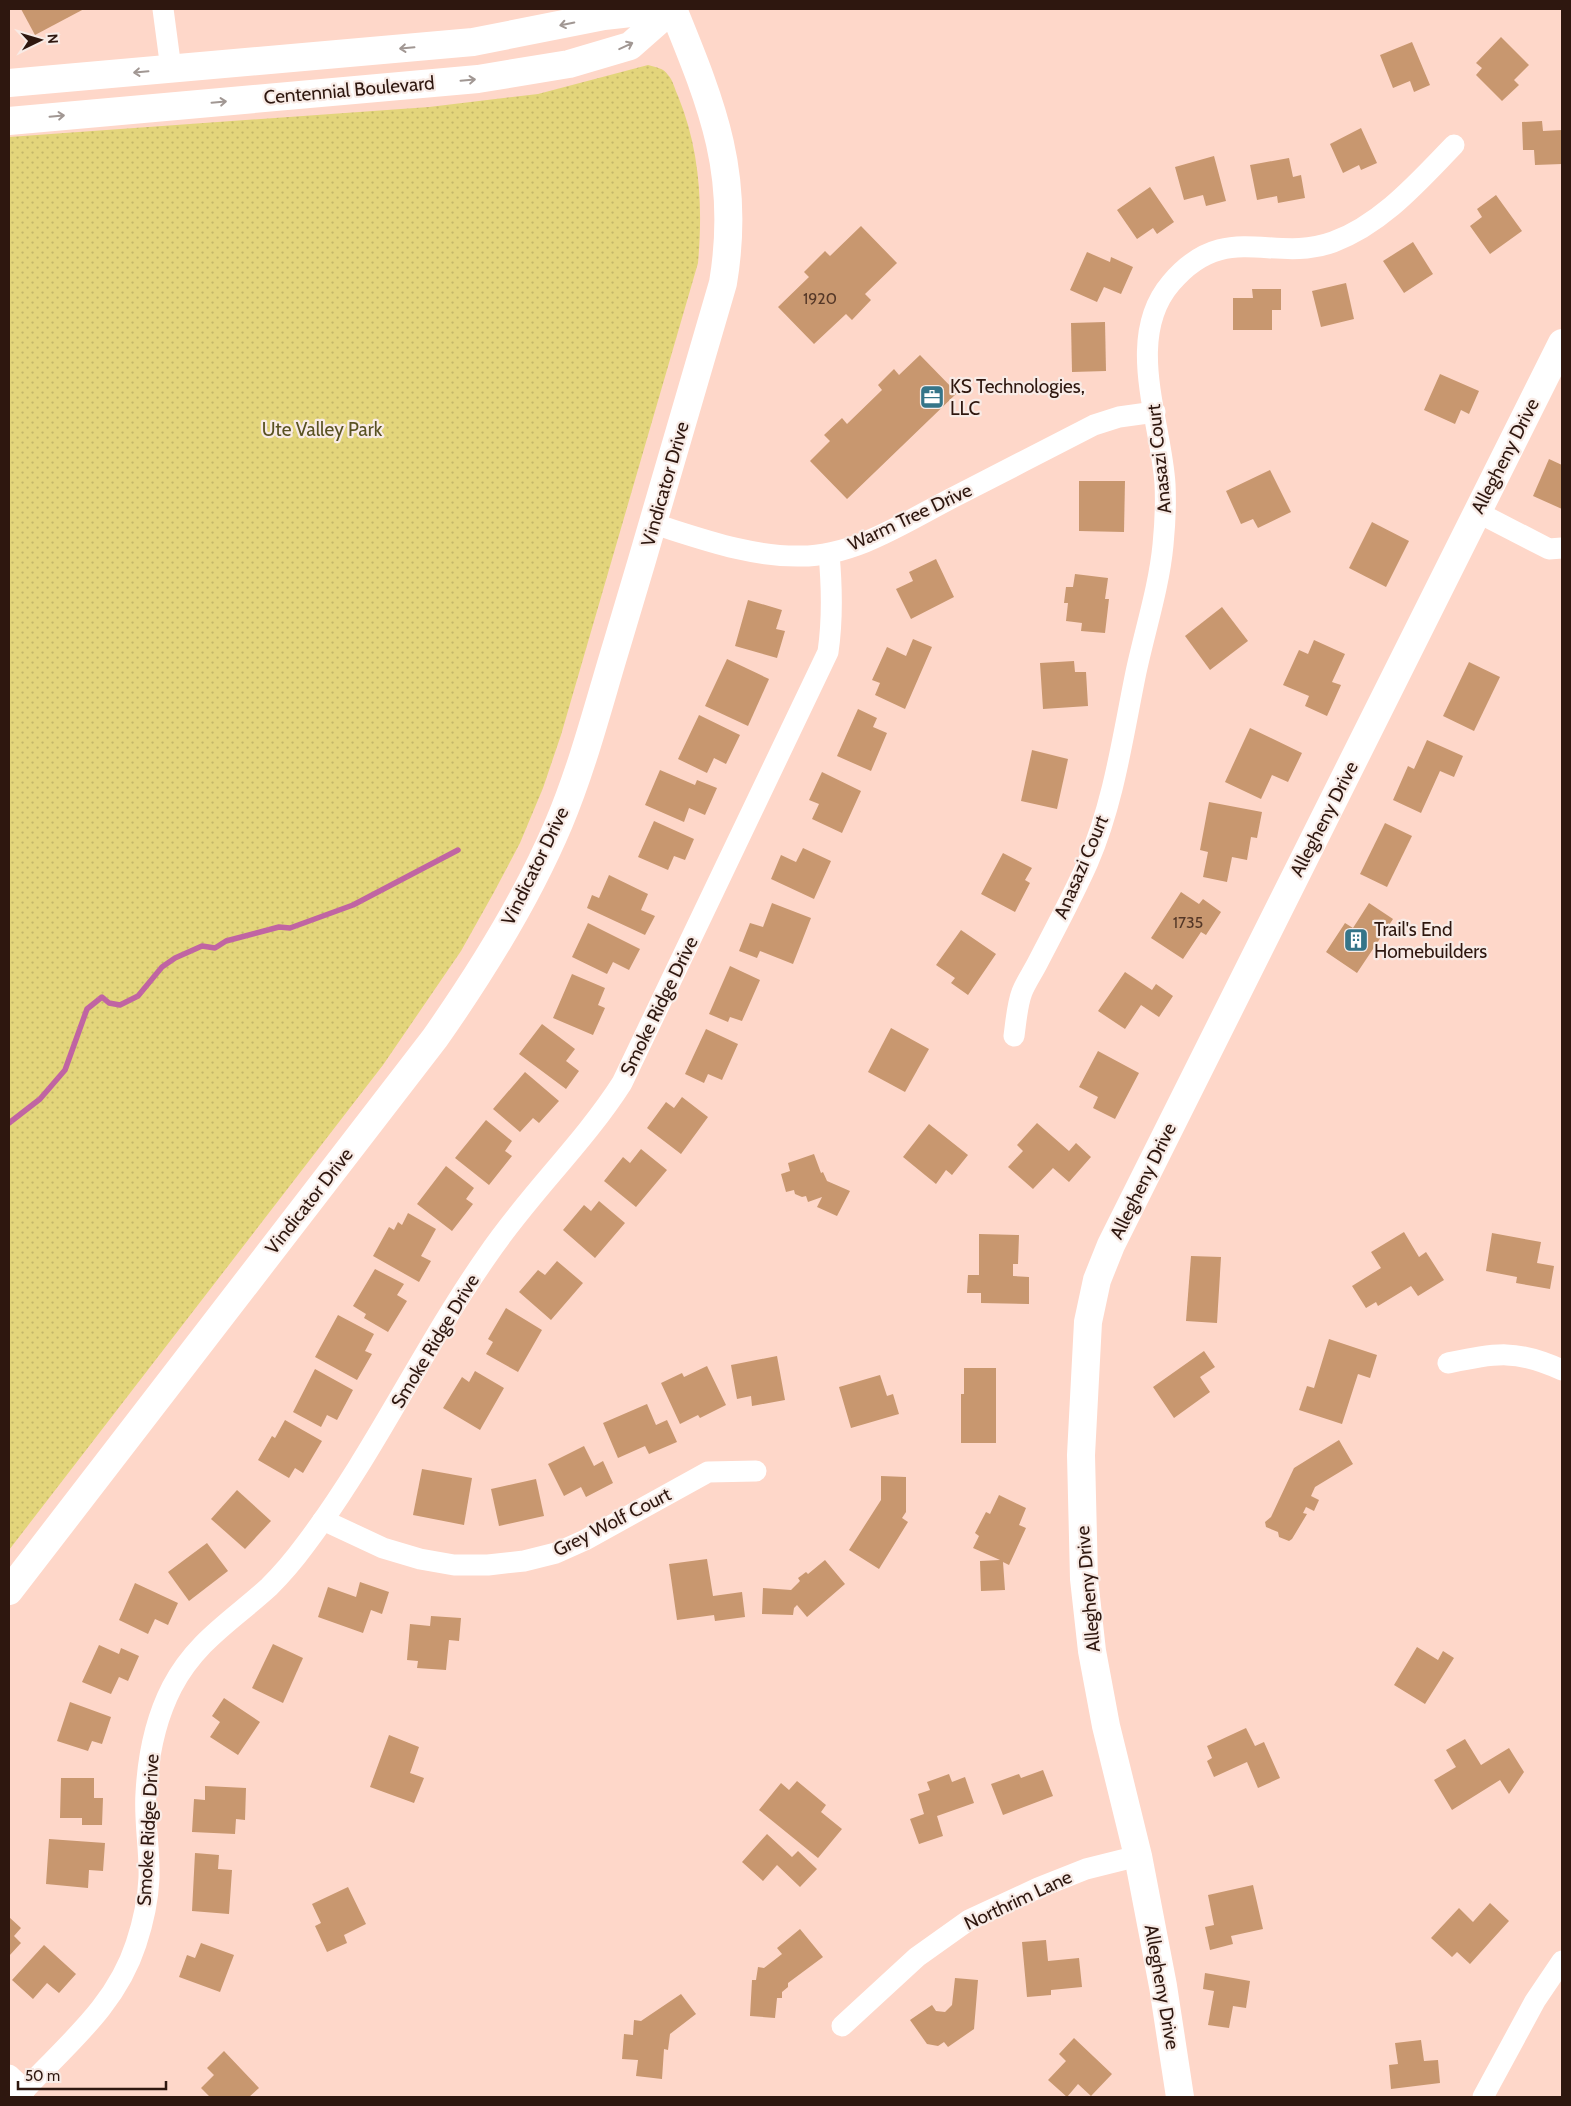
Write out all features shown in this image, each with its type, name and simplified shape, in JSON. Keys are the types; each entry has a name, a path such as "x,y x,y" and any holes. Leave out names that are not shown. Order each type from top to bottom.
{"main road":[{"name":"Centennial Boulevard","path":"9,83 473,42 604,16 668,9"},
{"name":"Centennial Boulevard","path":"9,121 478,79 569,64 630,46 673,9"},
{"name":"Vindicator Drive","path":"9,1591 434,1038 475,981 534,877 560,822 580,765 654,524 723,283 729,233 728,188 722,146 701,76 673,9"},
{"name":"Allegheny Drive","path":"1180,2097 1163,1986 1138,1856 1106,1726 1092,1651 1084,1579 1081,1455 1088,1322 1097,1280 1111,1245 1562,343"}],"street":[{"path":"163,9 171,69"},
{"name":"Anasazi Court","path":"1014,1036 1022,994 1088,862 1100,831 1163,549 1165,483 1148,358 1149,331 1157,304 1171,283 1189,266 1210,253 1230,246 1252,245 1285,249 1308,248 1331,243 1350,235 1372,222 1414,186 1454,145"},
{"name":"Warm Tree Drive","path":"654,524 739,550 772,555 803,556 829,554 858,545 892,529 1094,425 1119,417 1155,412"},
{"path":"1477,512 1549,549 1562,548"},
{"name":"Smoke Ridge Drive","path":"22,2093 105,2007 122,1978 136,1946 145,1910 149,1878 145,1795 149,1759 158,1719 173,1685 192,1657 214,1631 269,1586 289,1565 323,1520 393,1410 487,1255 521,1211 604,1112 622,1083 828,652 832,623 829,554"},
{"path":"1448,1362 1486,1355 1520,1354 1562,1370"},
{"name":"Grey Wolf Court","path":"323,1520 383,1548 420,1560 454,1565 488,1565 524,1561 556,1553 585,1540 708,1472 756,1472"},
{"name":"Northrim Lane","path":"842,2026 917,1957 969,1920 1038,1888 1086,1869 1138,1856"},
{"path":"1483,2097 1535,2001 1562,1961"},
{"path":"9,2075 22,2093"}],"green space":[{"name":"Ute Valley Park","path":"648,65 664,71 671,80 691,137 700,199 698,263 561,735 543,788 520,843 461,951 383,1065 9,1550 9,137 429,107 538,94"}],"building":[{"path":"21,9 84,9 35,35"},
{"path":"1501,37 1529,65 1514,80 1519,85 1502,101 1476,75 1482,68 1476,63"},
{"path":"1412,42 1430,85 1414,92 1410,81 1393,88 1380,55"},
{"path":"1542,121 1543,131 1562,130 1562,164 1535,165 1534,150 1523,150 1522,122"},
{"path":"1361,128 1377,163 1361,170 1359,165 1343,173 1330,144"},
{"path":"1214,156 1226,201 1206,206 1203,195 1184,200 1175,167"},
{"path":"1289,158 1293,177 1301,175 1305,198 1278,203 1277,196 1257,200 1250,165"},
{"path":"1150,187 1174,222 1157,234 1153,228 1137,239 1117,210"},
{"path":"1496,195 1522,231 1490,254 1470,226 1482,217 1477,209"},
{"path":"861,226 897,263 865,294 871,300 852,320 846,314 814,344 778,307 809,277 804,272 825,251 830,256"},
{"path":"1413,242 1433,274 1404,293 1383,261"},
{"path":"1087,252 1110,262 1111,257 1133,267 1121,294 1104,287 1097,302 1070,290"},
{"path":"1346,283 1354,319 1321,327 1312,291"},
{"path":"1252,289 1281,289 1281,310 1272,310 1272,330 1233,330 1233,298 1253,298"},
{"path":"1105,322 1106,371 1072,372 1071,323"},
{"path":"920,355 957,393 847,499 810,461 830,441 824,435 842,418 847,424 882,390 878,385 894,369 899,375"},
{"path":"1440,374 1479,391 1469,414 1461,410 1455,424 1424,410"},
{"path":"1549,459 1562,465 1562,509 1533,496"},
{"path":"1270,470 1291,512 1258,528 1253,519 1241,524 1226,491"},
{"path":"1079,481 1125,481 1124,532 1079,531"},
{"path":"1372,522 1409,541 1386,587 1349,568"},
{"path":"936,559 954,597 911,619 896,589 913,581 909,572"},
{"path":"1075,574 1108,578 1105,599 1109,599 1105,633 1081,631 1082,623 1066,621 1068,603 1064,603 1066,587 1073,587"},
{"path":"748,600 782,610 776,629 785,631 777,658 735,646"},
{"path":"1222,607 1248,641 1210,670 1185,636"},
{"path":"913,639 932,647 905,709 875,695 880,683 872,680 887,647 906,656"},
{"path":"1314,640 1345,654 1332,682 1341,685 1327,716 1305,706 1309,696 1283,685 1299,650 1308,654"},
{"path":"727,659 769,679 748,726 705,706"},
{"path":"1074,661 1075,672 1086,672 1088,706 1043,709 1040,663"},
{"path":"1469,662 1500,677 1474,731 1443,716"},
{"path":"858,709 877,718 873,727 887,733 871,771 837,756"},
{"path":"699,715 740,735 726,764 714,758 707,773 678,759"},
{"path":"1250,728 1302,753 1288,782 1272,775 1261,799 1225,782"},
{"path":"1427,740 1463,756 1454,777 1440,771 1421,813 1393,800 1408,766 1414,769"},
{"path":"1032,750 1068,759 1057,809 1021,801"},
{"path":"660,770 695,785 697,780 717,788 705,815 689,808 684,822 645,805"},
{"path":"822,772 861,791 842,833 812,819 819,804 809,800"},
{"path":"1209,802 1262,812 1257,838 1251,837 1247,860 1232,857 1227,882 1203,877 1208,852 1200,850"},
{"path":"654,821 694,839 685,860 674,856 668,870 638,857"},
{"path":"1385,823 1412,836 1387,887 1360,874"},
{"path":"803,848 831,861 814,899 771,879 781,855 796,862"},
{"path":"1003,853 1032,868 1025,880 1030,883 1015,912 981,894"},
{"path":"609,875 648,894 641,910 655,916 645,935 587,908 592,895 599,898"},
{"path":"1181,892 1199,904 1203,899 1221,912 1206,935 1201,932 1183,959 1151,938"},
{"path":"772,903 811,918 793,964 760,951 757,958 739,951 750,923 763,927"},
{"name":"Trail's End Homebuilders","path":"1369,903 1393,919 1357,973 1326,952 1345,923 1353,928"},
{"path":"588,923 640,949 629,970 613,962 607,974 572,957"},
{"path":"961,930 996,954 968,995 951,983 955,978 936,965"},
{"path":"730,966 760,980 742,1021 730,1017 728,1022 709,1014"},
{"path":"1125,972 1152,990 1156,984 1173,996 1159,1017 1141,1005 1125,1029 1098,1011"},
{"path":"572,974 605,988 598,1005 605,1008 593,1035 553,1018"},
{"path":"542,1024 575,1049 566,1061 579,1071 566,1089 519,1054"},
{"path":"891,1028 929,1049 905,1092 868,1072"},
{"path":"706,1029 738,1044 722,1080 708,1074 704,1083 685,1074"},
{"path":"1098,1051 1139,1073 1115,1119 1093,1108 1098,1097 1079,1087"},
{"path":"525,1072 559,1101 539,1123 533,1118 520,1132 493,1109"},
{"path":"682,1097 708,1117 681,1154 647,1128 666,1102 674,1108"},
{"path":"486,1120 512,1141 505,1151 512,1156 489,1185 455,1158"},
{"path":"1037,1123 1069,1151 1076,1143 1091,1157 1069,1182 1053,1168 1033,1189 1008,1167 1023,1151 1017,1145"},
{"path":"929,1124 968,1155 952,1175 946,1170 936,1184 903,1157"},
{"path":"641,1149 667,1170 636,1207 604,1181 623,1157 630,1163"},
{"path":"814,1154 821,1173 823,1172 827,1181 850,1191 837,1216 817,1207 822,1197 808,1202 806,1196 802,1197 795,1194 794,1190 786,1192 781,1174 790,1171 788,1163"},
{"path":"446,1166 474,1188 466,1199 473,1204 452,1231 417,1204"},
{"path":"599,1201 625,1223 595,1258 563,1230 584,1205 591,1211"},
{"path":"408,1213 436,1229 421,1256 431,1261 419,1282 373,1256 389,1227 394,1230 398,1222 402,1225"},
{"path":"1404,1232 1419,1257 1426,1252 1444,1280 1418,1296 1411,1286 1378,1306 1376,1302 1366,1308 1352,1286 1381,1268 1371,1252"},
{"path":"1492,1233 1541,1242 1537,1263 1554,1266 1550,1289 1516,1283 1517,1277 1486,1271"},
{"path":"979,1234 1019,1235 1018,1264 1013,1264 1013,1276 1029,1277 1029,1304 981,1303 981,1293 967,1293 968,1275 979,1275"},
{"path":"1191,1256 1221,1257 1217,1323 1186,1321"},
{"path":"557,1261 583,1283 551,1320 519,1292 538,1270 545,1275"},
{"path":"375,1269 404,1284 397,1295 407,1301 388,1332 364,1318 366,1314 353,1306"},
{"path":"506,1308 542,1330 518,1372 486,1354 493,1342 488,1339"},
{"path":"338,1315 374,1334 365,1351 372,1354 357,1380 315,1357"},
{"path":"1329,1339 1377,1355 1370,1378 1358,1374 1342,1424 1299,1410 1307,1386 1314,1388"},
{"path":"1204,1351 1215,1367 1200,1377 1210,1392 1174,1418 1153,1387"},
{"path":"777,1356 785,1400 752,1406 751,1396 737,1399 731,1365"},
{"path":"707,1366 726,1405 700,1418 698,1415 680,1424 661,1383 682,1373 684,1377"},
{"path":"964,1368 996,1368 996,1443 961,1443 961,1394 964,1394"},
{"path":"315,1369 353,1390 337,1420 327,1415 321,1427 293,1412"},
{"path":"475,1371 504,1388 480,1430 443,1408 462,1377 469,1382"},
{"path":"880,1375 887,1396 893,1394 899,1414 851,1428 839,1387"},
{"path":"647,1404 656,1425 667,1420 677,1442 649,1454 645,1446 618,1458 603,1423"},
{"path":"285,1420 322,1441 303,1473 295,1468 289,1478 258,1460 272,1436 275,1438"},
{"path":"1339,1440 1353,1464 1315,1487 1311,1496 1319,1500 1314,1511 1306,1507 1303,1513 1307,1514 1292,1539 1289,1541 1279,1537 1278,1532 1266,1527 1265,1522 1271,1517 1294,1468"},
{"path":"584,1446 594,1466 603,1461 613,1483 586,1497 581,1487 564,1496 548,1464"},
{"path":"422,1469 472,1478 464,1525 413,1515"},
{"path":"881,1476 906,1477 906,1512 902,1518 908,1522 879,1569 849,1550 881,1500"},
{"path":"536,1479 544,1516 499,1526 491,1489"},
{"path":"237,1490 271,1521 245,1549 211,1519"},
{"path":"999,1495 1026,1508 1019,1525 1026,1528 1009,1565 1003,1562 1005,1590 981,1591 980,1561 1000,1560 973,1548 979,1536 975,1533 986,1512 990,1514"},
{"path":"207,1543 228,1571 189,1601 168,1572"},
{"path":"707,1559 713,1596 742,1592 745,1617 715,1621 714,1615 677,1620 669,1564"},
{"path":"825,1560 845,1584 807,1617 797,1605 794,1608 793,1615 762,1614 763,1588 791,1590 800,1581 798,1578 806,1572 808,1574"},
{"path":"360,1582 389,1592 382,1614 371,1610 363,1633 318,1617 328,1587 356,1597"},
{"path":"135,1583 178,1603 168,1625 155,1619 148,1634 119,1620"},
{"path":"431,1616 461,1618 459,1641 449,1640 446,1670 417,1668 418,1661 407,1660 410,1624 430,1626"},
{"path":"273,1644 303,1658 283,1703 252,1688"},
{"path":"99,1645 119,1654 121,1648 139,1656 128,1681 119,1677 111,1694 82,1682"},
{"path":"1417,1647 1438,1660 1443,1651 1454,1658 1425,1704 1394,1685"},
{"path":"224,1698 260,1722 238,1755 210,1737 220,1722 212,1716"},
{"path":"70,1702 111,1717 102,1744 92,1741 88,1751 57,1741"},
{"path":"1246,1728 1255,1746 1264,1742 1280,1778 1258,1788 1247,1762 1214,1777 1207,1761 1212,1758 1207,1746"},
{"path":"389,1735 419,1747 410,1773 424,1778 414,1803 370,1787"},
{"path":"1465,1739 1481,1765 1509,1748 1524,1772 1509,1794 1500,1780 1452,1810 1434,1780 1456,1767 1446,1750"},
{"path":"1043,1770 1053,1796 1003,1815 991,1784 1019,1774 1021,1778"},
{"path":"949,1774 952,1782 965,1777 974,1803 937,1816 943,1836 919,1844 910,1819 924,1814 918,1794 930,1790 927,1782"},
{"path":"61,1778 94,1778 94,1798 103,1798 102,1825 82,1825 82,1818 60,1818"},
{"path":"797,1781 826,1805 821,1812 842,1829 818,1858 759,1810 781,1783 789,1790"},
{"path":"205,1786 246,1788 245,1820 236,1819 235,1834 192,1832 194,1799 205,1800"},
{"path":"767,1834 792,1857 798,1851 817,1869 800,1887 777,1865 763,1881 742,1862"},
{"path":"49,1839 105,1843 103,1871 89,1870 88,1888 46,1884"},
{"path":"195,1853 219,1855 218,1869 232,1870 229,1914 192,1911"},
{"path":"1253,1885 1263,1929 1231,1936 1233,1944 1210,1950 1205,1927 1214,1925 1208,1895"},
{"path":"348,1887 366,1924 344,1935 347,1943 327,1952 315,1926 321,1923 312,1904"},
{"path":"1490,1903 1509,1921 1470,1964 1457,1952 1452,1957 1431,1938 1459,1908 1473,1922"},
{"path":"9,1917 21,1928 14,1936 21,1943 9,1956"},
{"path":"800,1929 823,1957 788,1983 788,1987 782,1992 782,1998 777,1998 775,2018 750,2016 752,1980 756,1980 758,1967 764,1968 782,1954 777,1948"},
{"path":"1046,1940 1048,1961 1079,1958 1082,1987 1051,1990 1051,1995 1027,1997 1022,1942"},
{"path":"201,1943 234,1955 220,1992 179,1977 187,1955 195,1958"},
{"path":"44,1945 76,1974 59,1993 47,1983 33,1999 12,1980"},
{"path":"1205,1973 1250,1981 1246,2008 1233,2006 1229,2028 1208,2025 1214,1991 1203,1989"},
{"path":"955,1978 978,1980 974,2029 948,2047 944,2042 938,2046 927,2044 910,2020 932,2005 936,2011 945,2012 952,2005"},
{"path":"681,1994 696,2014 670,2034 668,2050 664,2049 662,2079 636,2076 638,2060 622,2059 624,2034 633,2035 634,2020 641,2021"},
{"path":"1074,2038 1112,2074 1091,2096 1078,2084 1067,2097 1048,2080 1066,2061 1059,2054"},
{"path":"1421,2040 1424,2061 1438,2060 1440,2083 1391,2089 1389,2065 1398,2064 1395,2043"},
{"path":"224,2051 259,2088 249,2097 210,2097 201,2088 214,2075 207,2068"}],"waterway":[{"path":"9,1123 40,1099 65,1070 87,1009 102,997 109,1003 120,1005 138,996 162,967 175,958 202,946 215,948 226,941 279,927 290,928 353,905 458,850"}],"place":[{"name":"KS Technologies, LLC","path":"932,397"},
{"name":"Trail's End Homebuilders","path":"1356,940"}]}
